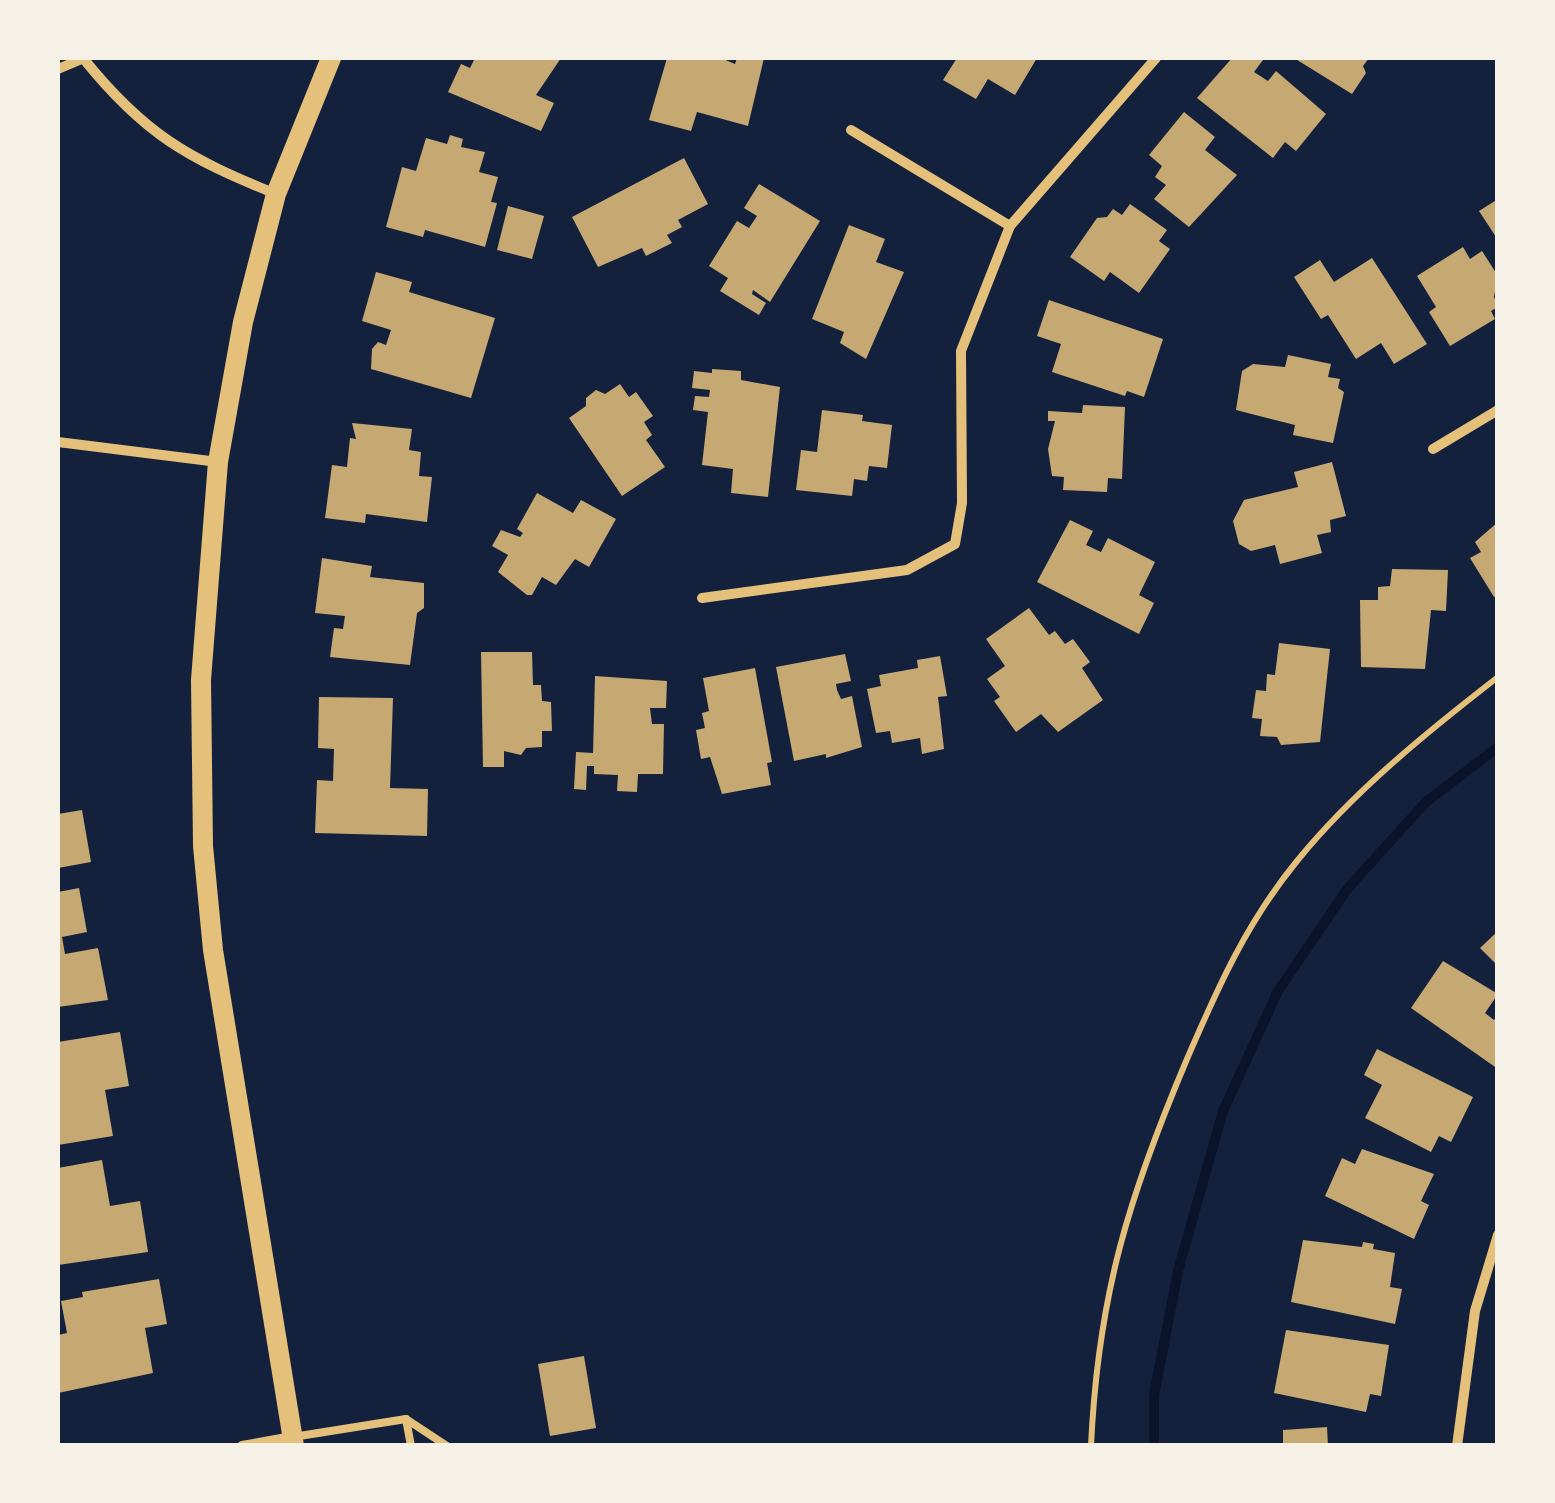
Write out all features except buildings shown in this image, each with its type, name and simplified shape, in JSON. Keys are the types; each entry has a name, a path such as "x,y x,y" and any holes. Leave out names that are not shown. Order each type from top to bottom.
{"main road":[{"path":"294,1441 213,950 203,846 201,680 218,462 243,322 276,194 331,58"}],"street":[{"path":"58,69 84,58 126,111 198,162 276,194"},
{"path":"702,598 907,570 955,544 962,503 961,351 1010,226 1156,58"},
{"path":"851,130 1010,226"},
{"path":"1433,449 1498,410"},
{"path":"58,442 218,462"},
{"path":"1458,1446 1475,1311 1498,1235"},
{"path":"242,1446 294,1441"}],"lane":[{"path":"406,1419 411,1446"},
{"path":"294,1441 406,1419 447,1446"}],"path":[{"path":"1092,1446 1094,1369 1118,1242 1141,1167 1232,954 1296,861 1358,796 1498,676"}],"waterway":[{"path":"1154,1446 1154,1395 1178,1271 1223,1111 1278,991 1348,888 1426,802 1498,747"}]}
